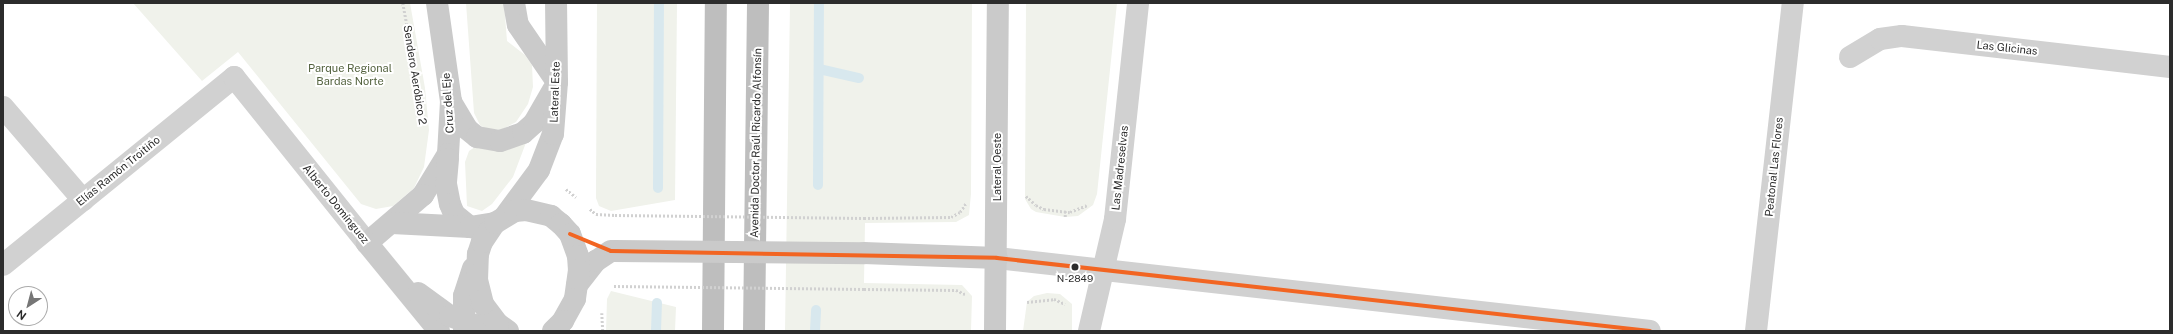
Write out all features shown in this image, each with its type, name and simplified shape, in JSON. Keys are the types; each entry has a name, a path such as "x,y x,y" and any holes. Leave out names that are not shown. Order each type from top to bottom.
{"highway":[{"path":"713,331 716,3"},
{"name":"Avenida Doctor Raúl Ricardo Alfonsín","path":"754,331 758,3"}],"main road":[{"name":"Cruz del Eje","path":"367,243 423,195 448,154 451,101 437,3"},
{"path":"451,101 467,129 477,137 500,141 523,133 534,124 557,82 518,25 514,3"},
{"name":"Lateral Este","path":"464,326 464,296 482,242 531,183 547,153 553,134 557,82 556,3"},
{"name":"Lateral Oeste","path":"995,331 997,258 998,3"},
{"path":"448,154 446,184 450,204 454,214 470,227"},
{"path":"392,223 470,227 500,219 515,211 539,211 551,216 570,234 612,250 864,253 997,258"},
{"path":"558,328 575,299 578,285 578,256 570,234"},
{"name":"Alberto Domínguez","path":"367,243 439,331"},
{"path":"578,285 596,261 612,250"},
{"path":"478,254 477,280 484,304 498,324 508,331"},
{"path":"392,272 464,326 490,331"}],"street":[{"name":"Las Madreselvas","path":"1089,331 1117,202 1138,3"},
{"name":"Peatonal Las Flores","path":"1756,331 1793,3"},
{"name":"Las Glicinas","path":"1850,58 1873,42 1895,36 2170,67"},
{"name":"Elías Ramón Troitiño","path":"3,265 234,77"},
{"name":"Alberto Domínguez","path":"234,77 367,243"},
{"path":"3,106 83,200"},
{"path":"997,258 1650,331"}],"path":[{"name":"Sendero Aeróbico 2","path":"403,3 414,65"},
{"path":"1024,193 1036,206 1065,211 1079,210 1090,200"},
{"path":"615,215 864,218 951,216 960,212 968,199"},
{"path":"1065,211 1065,217"},
{"path":"614,286 956,290 969,296"},
{"path":"1054,299 1055,294"},
{"path":"1027,302 1054,299 1068,308"}],"green space":[{"name":"Parque Regional Bardas Norte","path":"133,3 410,3 425,88 429,130 424,167 414,188 393,206 376,209 361,204 238,52 202,81"},
{"path":"466,3 504,3 507,41 525,55 532,65 533,87 528,104 516,122 501,130 486,129 480,125 474,113"},
{"path":"597,3 677,3 675,200 611,211 599,206 596,198"},
{"path":"790,3 972,3 971,194 969,215 956,222 865,223 864,283 962,285 972,296 971,331 785,331"},
{"path":"1026,3 1117,3 1097,194 1093,205 1078,216 1065,217 1036,212 1031,209 1025,199"},
{"path":"527,140 513,177 492,204 482,211 467,206 465,162 469,151 475,147 497,151"},
{"path":"611,291 676,307 675,331 606,331 607,299"},
{"path":"1047,293 1060,294 1072,304 1072,331 1023,331 1027,302 1034,296"}],"waterway":[{"path":"658,188 659,3"},
{"path":"818,185 819,3"},
{"path":"819,69 859,78"},
{"path":"656,331 657,303"},
{"path":"815,331 816,310"}],"transit line":[{"path":"570,234 611,251 997,258 1650,331"}],"place":[{"name":"N-2849","path":"1075,267"}]}
